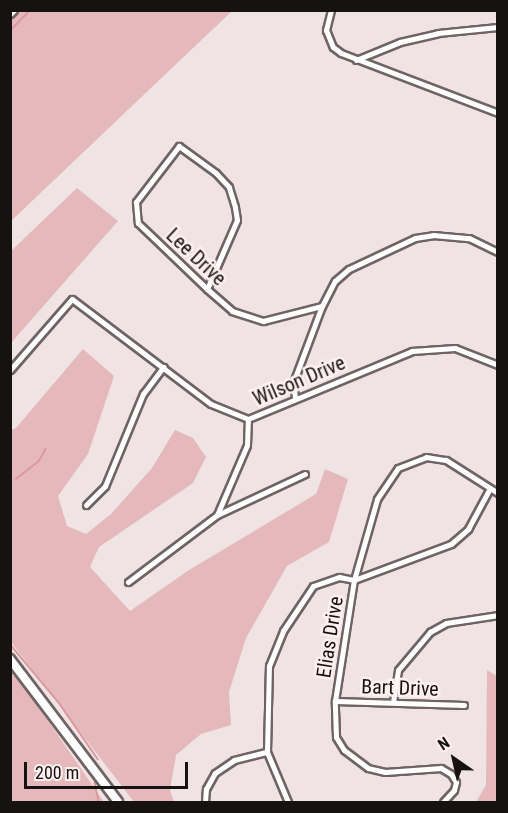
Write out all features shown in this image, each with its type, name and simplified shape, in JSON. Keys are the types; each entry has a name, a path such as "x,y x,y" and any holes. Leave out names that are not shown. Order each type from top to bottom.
{"main road":[{"path":"10,659 118,802"}],"street":[{"path":"331,10 326,30 333,47 356,60 498,113"},
{"path":"356,60 400,42 438,33 498,27"},
{"name":"Lee Drive","path":"207,289 237,220 235,207 229,187 216,173 179,146 136,202 138,223 207,289 232,311 263,321 322,306"},
{"path":"296,397 292,383 322,306 335,281 349,269 415,238 454,235 498,252"},
{"name":"Wilson Drive","path":"10,370 72,299 211,404 248,419 296,397 412,351 455,348 498,365"},
{"path":"86,505 105,486 143,394 163,367"},
{"path":"217,515 247,445 248,419"},
{"path":"354,580 377,499 398,468 426,457 446,460 489,490 498,493"},
{"path":"128,582 217,515 304,474"},
{"path":"354,580 451,544 468,529 489,490"},
{"name":"Elias Drive","path":"288,802 267,752 269,666 283,631 313,586 339,577 354,580 335,701 336,737 344,750 356,761 385,772 441,768 456,782 450,799 443,802"},
{"path":"393,702 398,670 430,632 446,623 498,615"},
{"name":"Bart Drive","path":"335,701 464,705"},
{"path":"205,802 206,789 215,774 234,760 267,752"}],"shaded area":[{"path":"11,11 232,11 11,221"},
{"path":"77,188 118,221 11,343 11,251"},
{"path":"83,349 114,376 88,454 58,496 67,526 86,534 111,514 152,468 175,430 193,438 206,457 193,483 99,547 90,567 130,611 189,570 316,494 325,469 348,479 329,542 287,566 246,638 229,692 231,725 201,734 176,755 170,790 174,802 134,802 11,642 11,430 16,428"},
{"path":"11,670 20,680 104,802 11,801"},
{"path":"487,670 497,676 497,802 476,802 486,785"}],"waterway":[{"path":"10,31 30,10"},
{"path":"16,479 39,461 45,450"},
{"path":"10,644 60,704 98,759"},
{"path":"95,783 99,802"}]}
